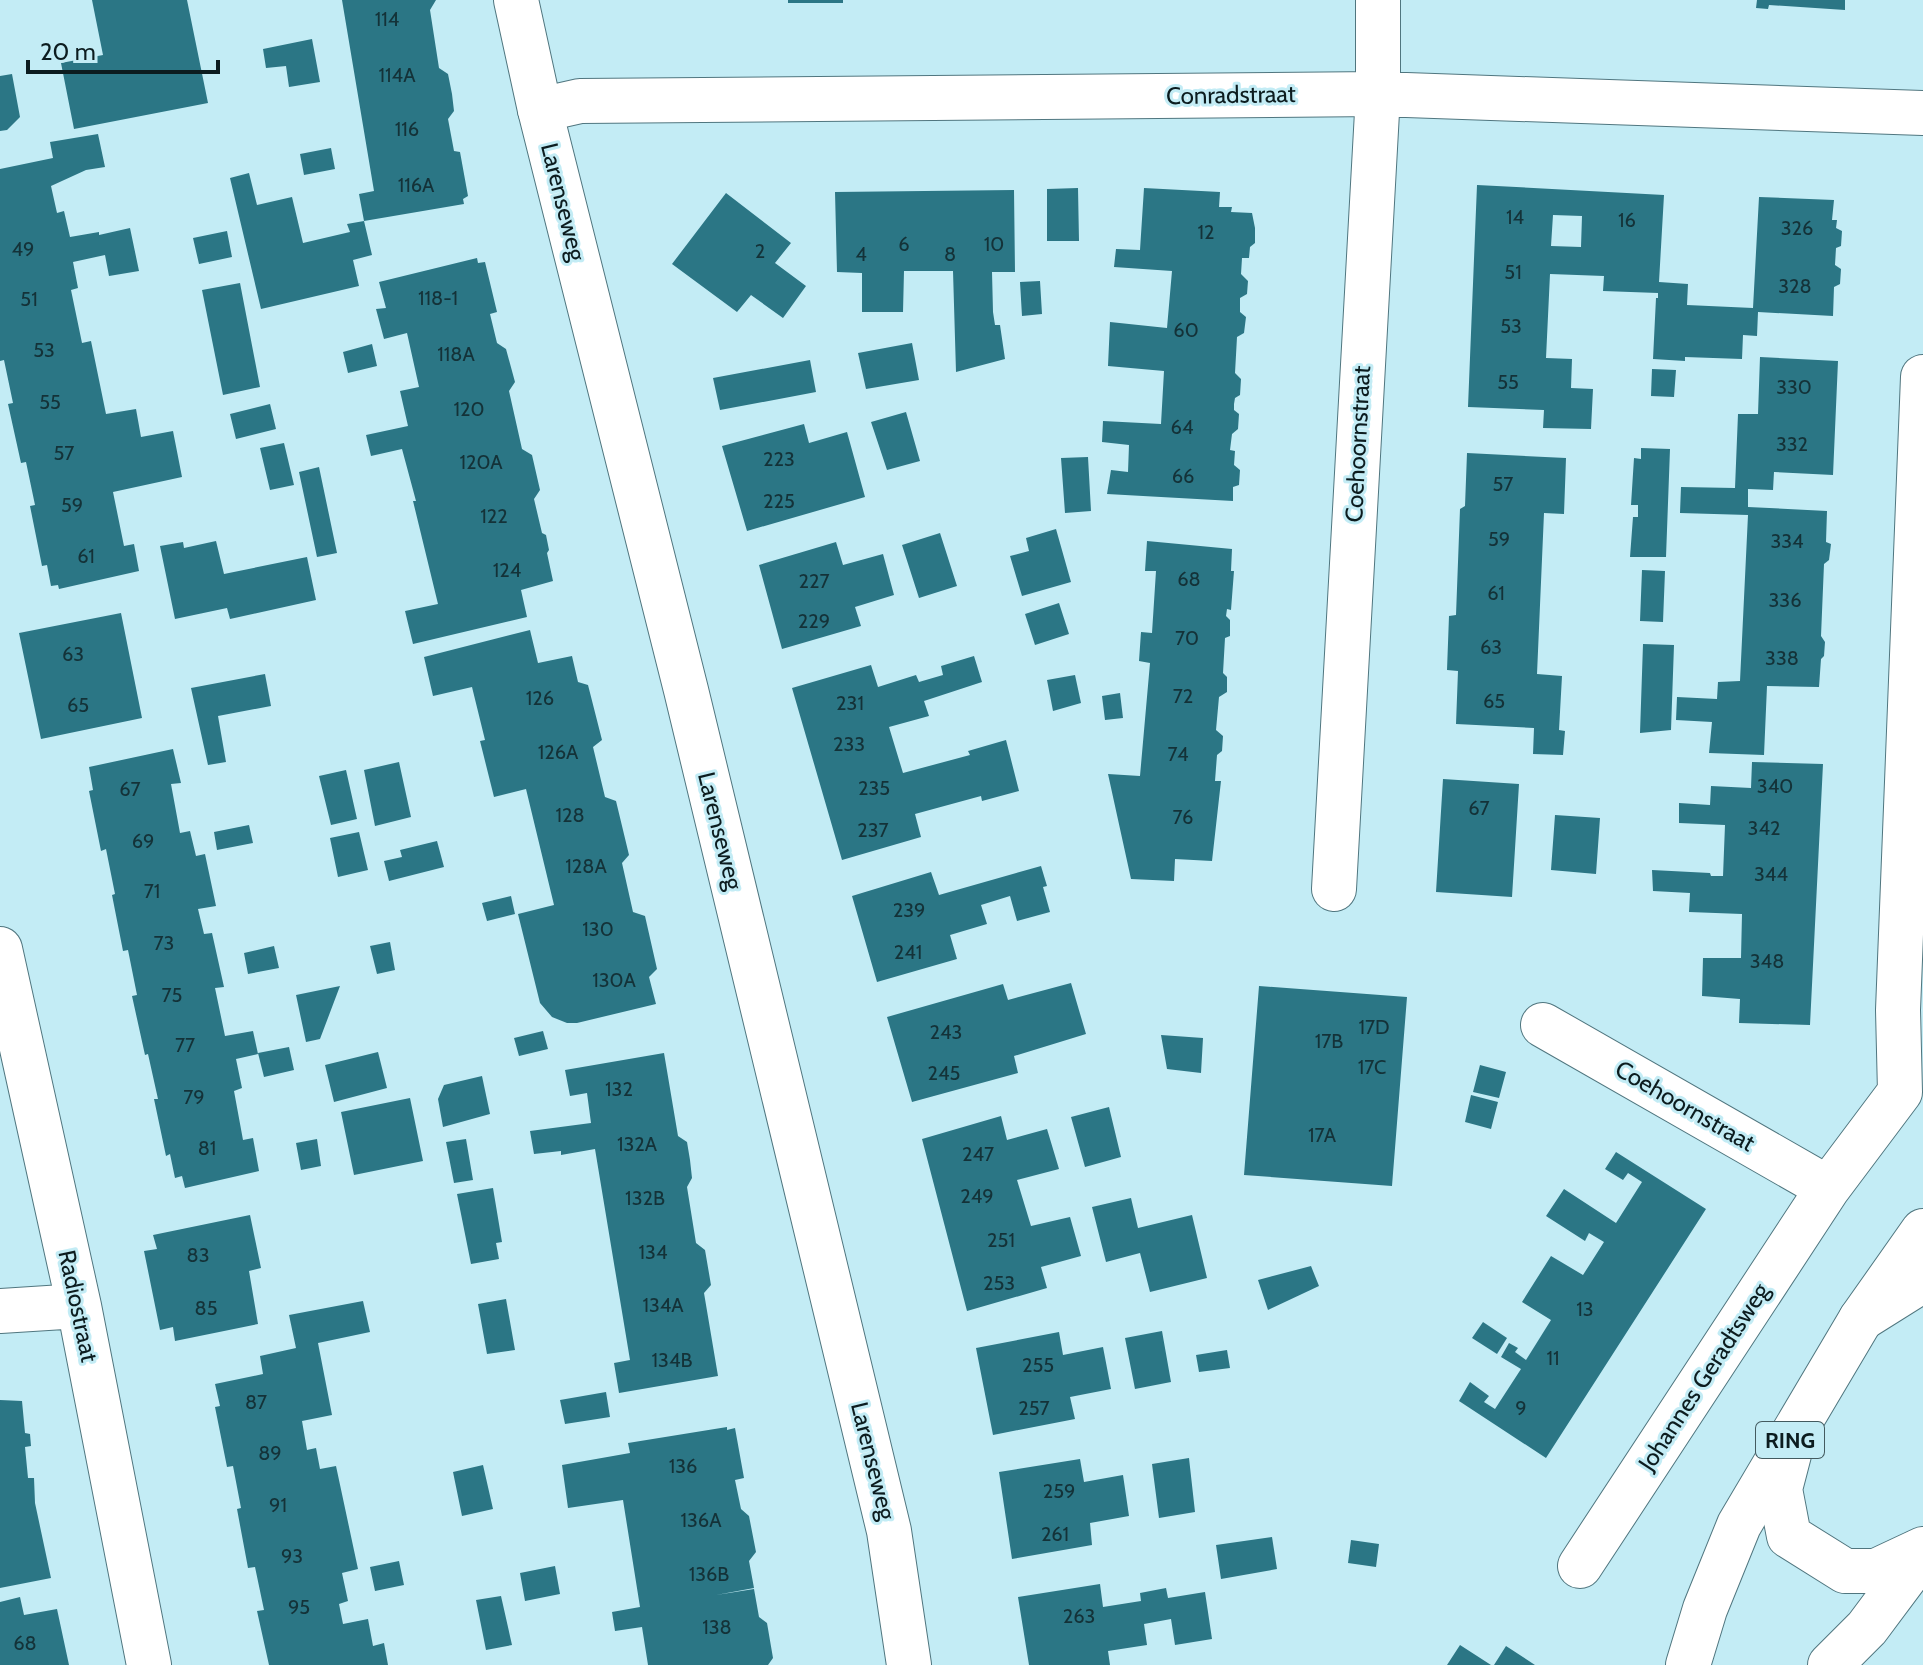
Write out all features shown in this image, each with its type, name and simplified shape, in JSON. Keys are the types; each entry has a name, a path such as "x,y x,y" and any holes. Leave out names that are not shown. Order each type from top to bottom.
{"street":[{"name":"Larenseweg","path":"516,0 540,110 686,690 886,1515 909,1665"},
{"name":"Coehoornstraat","path":"1334,889 1378,94 1378,0"},
{"name":"Conradstraat","path":"540,110 580,101 1378,94 1923,113"},
{"path":"1911,1100 1898,1010 1923,377"},
{"name":"Radiostraat","path":"0,949 79,1306 149,1665"},
{"name":"Coehoornstraat","path":"1543,1025 1828,1188"},
{"name":"Johannes Geradtsweg","path":"1580,1566 1828,1188 1911,1100"},
{"name":"RING","path":"1688,1665 1705,1609 1739,1525 1861,1319 1923,1231"},
{"path":"1861,1319 1923,1280"},
{"path":"0,1311 79,1306"},
{"path":"1795,1433 1780,1489 1789,1536 1845,1571 1876,1571 1923,1551"},
{"path":"1830,1665 1867,1628 1923,1551"}],"building":[{"path":"92,0 187,0 208,103 74,129 61,63 103,55"},
{"path":"342,0 436,0 430,10 439,68 448,74 452,94 454,111 448,119 454,151 460,152 468,196 463,199 464,204 364,221 359,194 374,191"},
{"path":"788,0 843,0 843,3 788,3"},
{"path":"1757,0 1845,0 1845,10 1769,5 1768,9 1756,8"},
{"path":"312,39 320,82 289,87 286,66 266,68 263,49"},
{"path":"12,74 20,117 7,130 0,131 0,76"},
{"path":"98,134 105,167 86,170 51,186 57,213 64,211 70,237 130,228 139,271 109,276 105,255 73,262 78,288 71,290 82,343 91,341 106,414 136,409 141,437 173,431 182,477 113,492 124,546 134,544 139,571 59,589 58,585 51,586 47,565 42,566 30,506 35,505 26,462 21,463 8,404 13,403 4,360 0,361 0,169 53,158 50,142"},
{"path":"331,148 335,169 304,175 300,154"},
{"path":"249,173 257,205 292,197 303,243 350,232 347,224 364,221 372,255 353,260 359,286 261,309 230,178"},
{"path":"1477,185 1664,195 1659,282 1688,284 1687,305 1753,308 1759,197 1834,200 1832,220 1837,220 1836,228 1842,231 1841,246 1836,248 1835,265 1841,269 1840,284 1834,287 1833,316 1758,312 1757,336 1743,335 1742,359 1653,359 1658,293 1603,291 1604,276 1550,274 1546,358 1572,359 1571,388 1593,389 1591,429 1543,428 1544,410 1468,407","holes":["1553,215 1582,216 1581,247 1551,246"]},
{"path":"1078,188 1079,241 1047,241 1047,189"},
{"path":"1144,188 1220,192 1219,207 1232,207 1231,212 1252,213 1255,243 1250,247 1249,258 1242,258 1241,274 1248,281 1247,294 1240,298 1240,312 1246,317 1244,333 1237,337 1235,373 1241,379 1240,395 1235,398 1234,410 1239,414 1238,429 1232,434 1230,450 1235,451 1234,465 1240,470 1239,485 1233,487 1233,501 1107,494 1111,470 1128,472 1129,445 1102,442 1103,421 1161,424 1164,371 1108,366 1110,322 1167,328 1172,271 1114,267 1116,249 1140,250"},
{"path":"1014,190 1015,272 992,272 993,312 995,325 1000,325 1005,359 956,372 953,271 904,271 903,312 862,312 862,273 837,272 835,192"},
{"path":"726,193 791,243 775,263 806,286 783,318 751,295 737,312 672,264"},
{"path":"227,231 232,257 199,264 193,238"},
{"path":"477,258 478,263 485,262 497,312 490,314 497,343 506,349 515,382 509,391 522,449 532,455 540,490 534,499 542,533 546,535 553,581 521,590 527,617 413,644 405,611 438,604 413,501 416,501 402,449 371,456 366,435 408,426 400,391 419,387 407,333 384,339 376,309 386,308 379,282"},
{"path":"1040,281 1042,314 1022,316 1020,282"},
{"path":"240,283 260,387 223,395 202,290"},
{"path":"912,343 919,380 866,389 858,353"},
{"path":"372,344 377,366 348,373 343,352"},
{"path":"1760,357 1838,361 1833,475 1774,472 1773,490 1748,489 1748,507 1827,511 1826,542 1831,544 1829,560 1824,564 1821,636 1825,642 1824,656 1821,659 1819,687 1767,686 1764,755 1709,753 1712,722 1676,720 1677,697 1717,699 1718,682 1740,681 1748,515 1680,513 1681,487 1735,488 1738,414 1758,414"},
{"path":"810,360 816,392 720,410 713,378"},
{"path":"1652,369 1676,370 1674,397 1651,396"},
{"path":"270,404 276,429 236,439 230,414"},
{"path":"906,412 920,461 887,470 871,422"},
{"path":"804,424 809,443 847,432 865,497 747,531 722,446"},
{"path":"284,443 294,485 270,490 260,448"},
{"path":"1641,448 1670,449 1666,557 1630,557 1633,517 1638,517 1638,505 1631,505 1634,458 1641,459"},
{"path":"1467,453 1566,458 1564,514 1544,513 1537,674 1562,676 1559,730 1565,731 1563,755 1533,754 1534,728 1456,724 1458,671 1447,670 1449,616 1456,615 1460,509 1465,506"},
{"path":"1088,457 1091,511 1065,513 1061,458"},
{"path":"319,467 337,553 317,557 299,472"},
{"path":"1056,529 1071,582 1022,596 1010,556 1029,551 1026,538"},
{"path":"940,533 957,586 919,598 902,545"},
{"path":"216,541 224,574 307,557 316,600 230,619 227,608 175,619 160,546 183,542 184,548"},
{"path":"1147,541 1232,549 1231,571 1234,571 1231,610 1227,609 1226,616 1230,620 1230,636 1225,638 1223,673 1227,677 1227,692 1219,697 1216,730 1223,736 1222,751 1217,755 1215,781 1221,781 1212,861 1175,859 1174,881 1131,879 1108,774 1140,776 1150,663 1139,661 1141,632 1152,633 1156,571 1145,571"},
{"path":"836,542 843,565 883,554 894,595 855,607 861,626 782,649 759,565"},
{"path":"1642,570 1665,571 1663,622 1640,621"},
{"path":"1059,603 1069,634 1035,645 1025,614"},
{"path":"121,613 142,718 41,739 19,633"},
{"path":"530,630 538,663 572,656 578,682 588,685 602,740 593,747 605,797 616,801 629,855 622,863 633,912 645,916 657,969 649,977 656,1004 577,1023 552,1017 540,1003 518,914 554,905 526,789 494,797 480,741 485,740 472,687 433,696 424,657"},
{"path":"1643,644 1674,645 1671,730 1640,733"},
{"path":"974,656 982,682 924,701 929,716 889,727 903,773 970,755 968,751 1006,740 1019,791 982,801 981,796 915,814 921,837 842,860 792,688 871,665 878,687 916,675 919,682 943,675 941,666"},
{"path":"265,674 271,706 218,716 226,762 208,765 191,688"},
{"path":"1075,675 1081,703 1053,711 1047,680"},
{"path":"1120,693 1123,718 1105,720 1102,696"},
{"path":"173,749 181,783 171,784 180,833 190,831 196,856 205,854 216,906 198,909 204,934 212,933 224,987 215,988 225,1036 253,1031 258,1054 236,1059 242,1088 234,1091 243,1140 253,1138 259,1171 185,1188 182,1176 175,1178 170,1154 166,1156 154,1099 158,1099 132,996 137,995 128,950 123,951 106,849 101,851 89,791 93,790 89,767"},
{"path":"399,762 411,817 375,826 364,770"},
{"path":"1752,762 1823,764 1810,1025 1739,1023 1740,999 1702,996 1703,958 1741,958 1742,914 1689,912 1690,893 1653,891 1652,870 1723,876 1725,825 1679,823 1679,803 1710,805 1711,786 1751,788"},
{"path":"346,770 357,819 331,825 319,776"},
{"path":"1443,779 1519,784 1512,897 1436,892"},
{"path":"1555,815 1600,818 1596,874 1551,870"},
{"path":"249,825 253,843 217,850 214,832"},
{"path":"359,832 368,870 338,877 330,838"},
{"path":"437,841 444,867 389,881 384,861 402,857 400,850"},
{"path":"1041,866 1050,912 1017,921 1010,896 981,905 987,924 950,935 957,959 877,982 852,896 931,872 939,895"},
{"path":"511,896 515,914 487,921 482,903"},
{"path":"390,942 395,970 377,974 370,946"},
{"path":"274,946 279,968 248,974 244,953"},
{"path":"1071,983 1086,1034 1014,1056 1018,1073 912,1102 887,1017 1003,984 1008,1000"},
{"path":"340,986 320,1039 306,1042 296,995"},
{"path":"1259,986 1407,997 1392,1186 1244,1175"},
{"path":"543,1031 548,1049 519,1056 514,1038"},
{"path":"1161,1035 1203,1038 1201,1073 1167,1069"},
{"path":"289,1047 294,1070 264,1077 258,1053"},
{"path":"378,1052 387,1088 334,1102 325,1065"},
{"path":"664,1053 678,1136 687,1142 692,1178 687,1187 696,1243 705,1250 711,1285 704,1293 718,1376 619,1393 614,1363 630,1360 595,1149 561,1155 561,1151 534,1154 530,1131 591,1123 587,1093 570,1096 565,1070"},
{"path":"1480,1065 1506,1072 1499,1098 1473,1092"},
{"path":"482,1076 490,1114 443,1127 438,1099 444,1085"},
{"path":"1471,1095 1498,1102 1491,1129 1465,1122"},
{"path":"410,1098 423,1161 354,1175 341,1112"},
{"path":"1109,1107 1121,1157 1085,1167 1071,1117"},
{"path":"1001,1116 1007,1140 1047,1129 1059,1169 1017,1180 1031,1226 1070,1217 1081,1256 1041,1267 1047,1288 967,1311 922,1139"},
{"path":"317,1139 321,1166 301,1170 296,1143"},
{"path":"466,1139 473,1180 454,1183 446,1142"},
{"path":"1616,1152 1706,1209 1546,1458 1459,1401 1470,1382 1489,1396 1484,1402 1495,1409 1521,1369 1501,1357 1509,1343 1518,1348 1515,1352 1526,1360 1551,1320 1522,1302 1551,1256 1583,1275 1604,1242 1589,1233 1585,1241 1546,1216 1564,1189 1616,1223 1642,1182 1628,1173 1623,1180 1605,1169"},
{"path":"493,1188 502,1242 496,1243 499,1259 471,1264 457,1194"},
{"path":"1131,1198 1138,1228 1192,1215 1207,1278 1150,1292 1140,1253 1106,1262 1092,1207"},
{"path":"250,1215 261,1268 249,1271 258,1324 175,1341 173,1327 160,1330 144,1251 157,1249 153,1235"},
{"path":"1311,1266 1319,1286 1268,1310 1258,1280"},
{"path":"506,1299 515,1350 487,1354 478,1304"},
{"path":"363,1301 370,1332 318,1343 332,1415 302,1421 307,1450 316,1448 320,1469 336,1466 358,1569 342,1573 348,1601 339,1604 343,1624 368,1619 373,1646 384,1643 388,1665 269,1665 257,1611 264,1610 255,1567 248,1568 233,1466 227,1467 215,1407 220,1406 215,1384 263,1374 260,1356 296,1348 289,1315"},
{"path":"1483,1322 1507,1338 1497,1354 1472,1338"},
{"path":"1162,1331 1171,1382 1135,1389 1125,1338"},
{"path":"1059,1332 1063,1355 1103,1347 1111,1389 1070,1397 1075,1419 993,1435 976,1348"},
{"path":"1227,1350 1230,1368 1199,1372 1196,1355"},
{"path":"606,1392 610,1417 565,1424 560,1400"},
{"path":"0,1400 22,1401 25,1433 30,1434 31,1446 25,1447 28,1478 34,1478 35,1503 51,1578 0,1588"},
{"path":"727,1427 727,1430 735,1428 744,1478 735,1480 741,1509 749,1516 756,1552 749,1561 754,1588 716,1595 754,1589 759,1617 767,1623 773,1658 768,1665 648,1665 642,1627 615,1631 612,1612 640,1607 623,1500 568,1508 562,1465 630,1453 628,1443"},
{"path":"1189,1458 1195,1512 1159,1518 1152,1464"},
{"path":"1080,1459 1084,1482 1123,1475 1129,1516 1090,1523 1092,1545 1012,1559 999,1472"},
{"path":"483,1465 493,1509 462,1516 453,1472"},
{"path":"1272,1537 1277,1569 1221,1579 1216,1545"},
{"path":"1351,1540 1379,1544 1376,1567 1348,1563"},
{"path":"399,1561 404,1585 375,1591 370,1567"},
{"path":"555,1566 560,1594 525,1601 520,1573"},
{"path":"1100,1584 1103,1607 1141,1601 1140,1593 1166,1588 1168,1598 1205,1592 1212,1639 1175,1645 1171,1619 1144,1624 1147,1645 1108,1651 1110,1665 1029,1665 1018,1597"},
{"path":"501,1596 512,1645 486,1650 476,1600"},
{"path":"20,1597 24,1615 57,1609 69,1665 0,1665 0,1602"},
{"path":"1460,1645 1491,1665 1447,1665"},
{"path":"1506,1646 1535,1665 1494,1665"}]}
